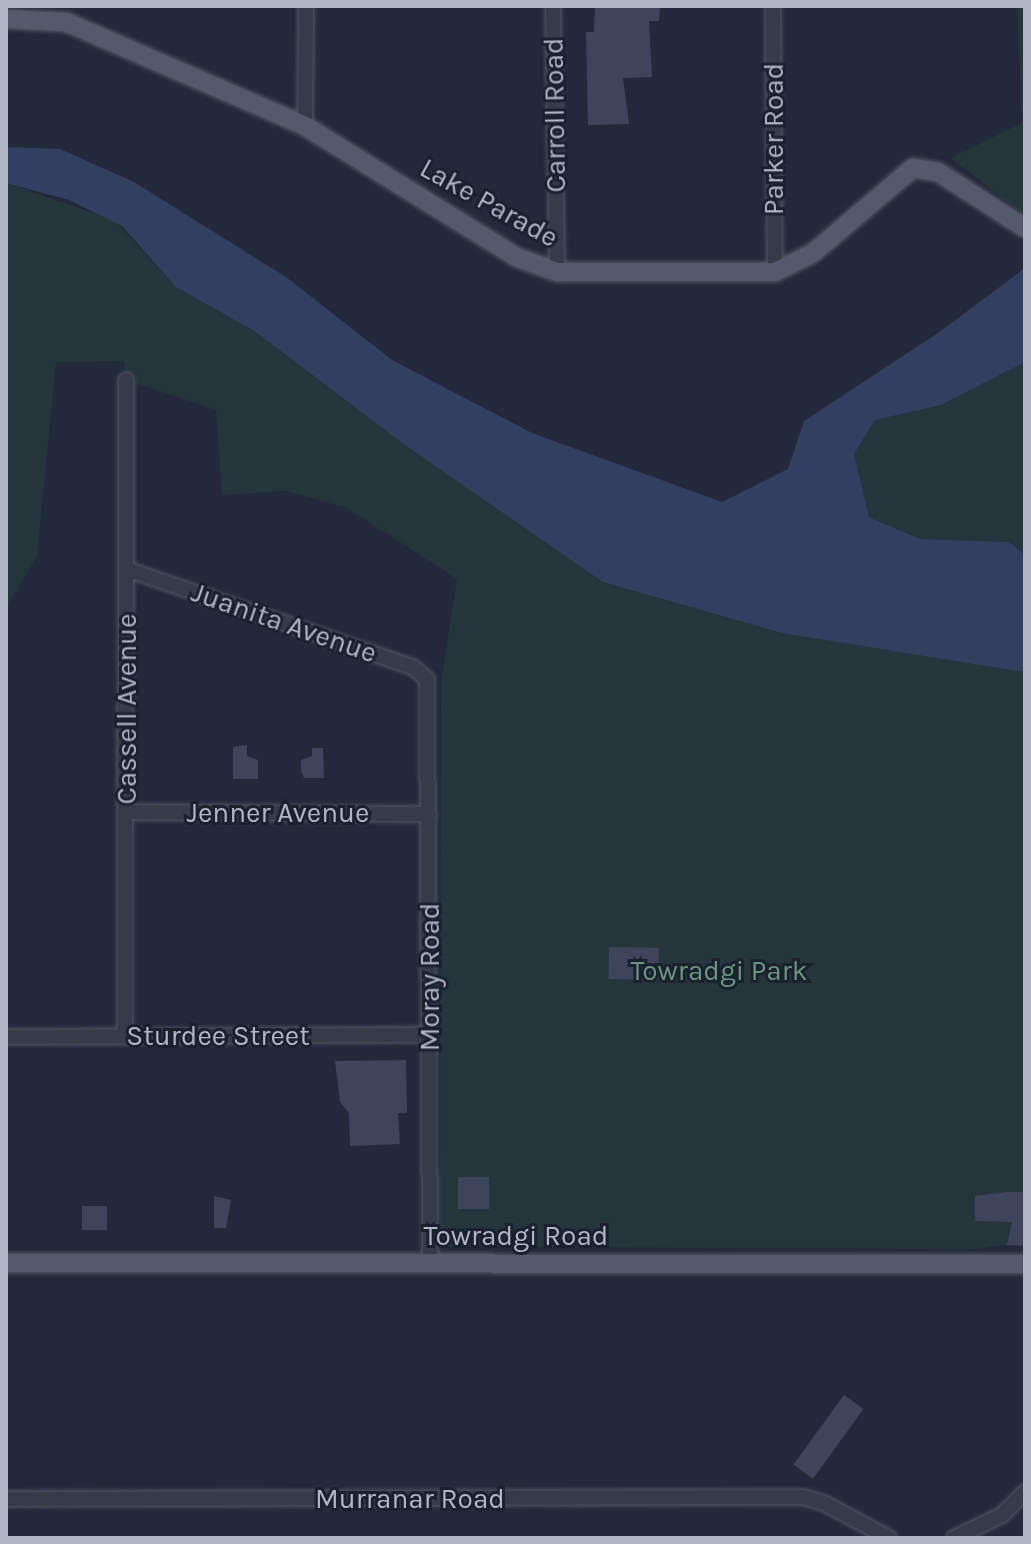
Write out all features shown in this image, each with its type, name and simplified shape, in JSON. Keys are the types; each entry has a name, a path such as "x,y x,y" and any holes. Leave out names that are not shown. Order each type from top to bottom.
{"main road":[{"name":"Lake Parade","path":"6,19 66,14 305,126 516,257 557,272 775,272 813,253 913,168 938,172 1025,228"},
{"name":"Towradgi Road","path":"6,1263 1025,1264"}],"street":[{"path":"305,126 306,6"},
{"name":"Carroll Road","path":"553,6 557,272"},
{"name":"Parker Road","path":"773,6 775,272"},
{"name":"Cassell Avenue","path":"125,1037 126,380"},
{"name":"Juanita Avenue","path":"126,569 413,667 422,672 430,689"},
{"name":"Moray Road","path":"430,689 430,1264"},
{"name":"Jenner Avenue","path":"127,812 429,814"},
{"name":"Sturdee Street","path":"6,1037 430,1035"},
{"path":"954,1538 1002,1515 1025,1492"},
{"name":"Murranar Road","path":"6,1499 814,1498 889,1538"}],"green space":[{"path":"1017,6 1025,6 1025,216 951,158 1022,123"},
{"name":"Towradgi Park","path":"6,183 114,220 176,287 256,332 1025,672 1025,1242 978,1249 440,1247 441,682 457,579 347,508 286,491 222,495 216,410 126,380 124,361 56,362 37,557 6,607"},
{"path":"1025,362 1025,555 1008,542 920,539 869,517 854,454 875,420 941,405"}],"water":[{"path":"6,147 60,149 134,182 286,277 392,360 532,433 722,502 788,469 804,421 938,333 1025,268 1025,362 941,405 875,420 854,454 869,517 920,539 1009,542 1025,555 1025,672 782,633 603,582 405,445 256,332 176,287 122,226 69,200 6,183"}],"building":[{"path":"595,6 660,6 659,21 649,21 652,77 623,78 629,124 588,125 586,32 594,32"},
{"path":"247,745 247,756 258,760 258,779 233,779 233,747"},
{"path":"312,748 323,748 324,778 304,778 301,771 301,760 312,756"},
{"path":"609,947 659,948 658,980 608,979"},
{"path":"406,1060 407,1113 398,1113 400,1144 350,1146 349,1113 340,1102 335,1061"},
{"path":"458,1177 489,1177 489,1209 458,1209"},
{"path":"1025,1192 1025,1246 1007,1245 1012,1222 975,1221 975,1196"},
{"path":"214,1196 231,1200 226,1228 214,1228"},
{"path":"82,1206 107,1206 107,1230 82,1230"},
{"path":"844,1395 863,1409 813,1479 793,1465"}]}
